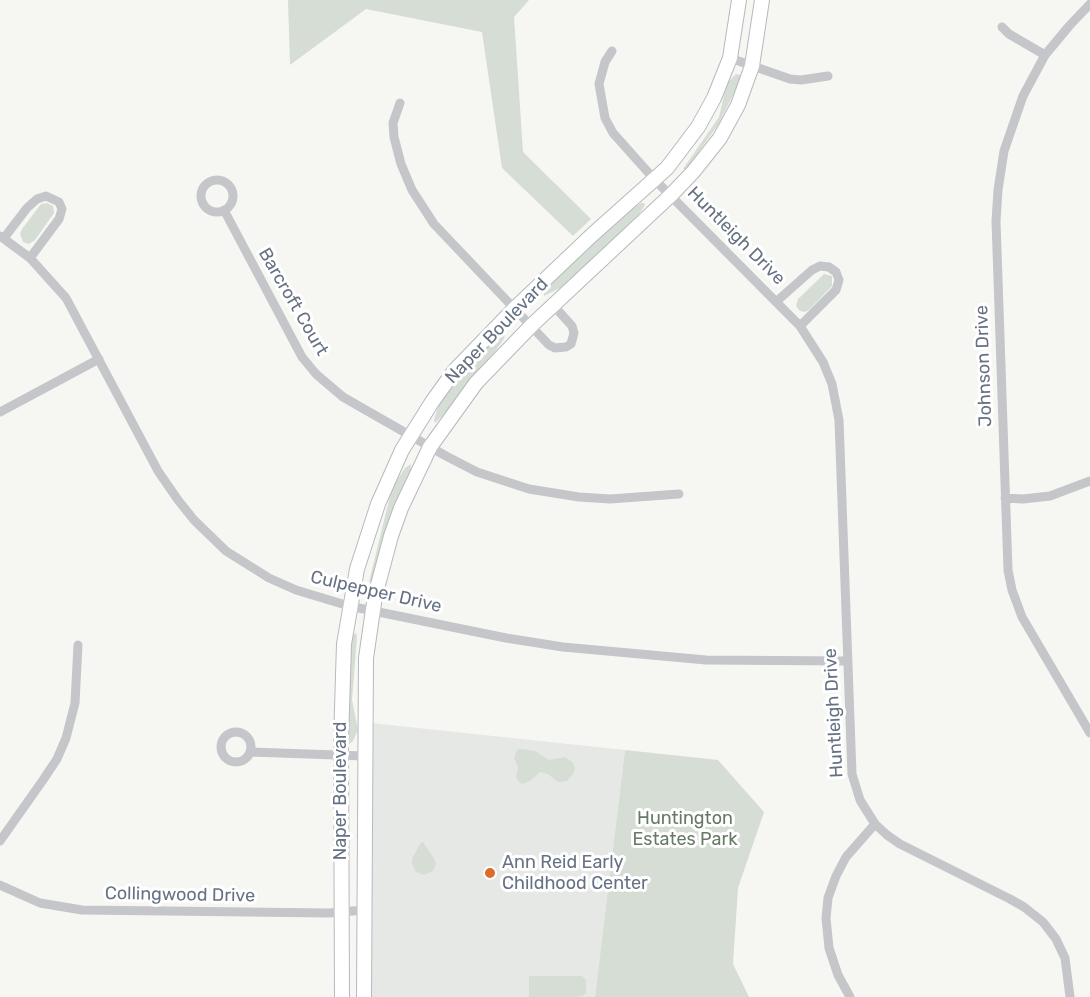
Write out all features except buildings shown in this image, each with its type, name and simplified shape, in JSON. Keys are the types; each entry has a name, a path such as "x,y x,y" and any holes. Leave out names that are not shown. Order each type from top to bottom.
{"main road":[{"name":"Naper Boulevard","path":"342,997 341,683 349,606 370,525 388,480 410,436 455,370 514,309 592,235 655,180 676,158 698,127 714,98 730,58 739,0"},
{"name":"Naper Boulevard","path":"364,997 366,658 372,610 380,573 394,527 412,481 430,447 476,383 553,305 693,172 720,138 738,105 752,66 762,0"}],"street":[{"name":"Johnson Drive","path":"1090,4 1045,55 1016,113 1004,152 996,221 1008,570 1016,603 1090,733"},
{"path":"1002,27 1009,34 1045,55"},
{"name":"Huntleigh Drive","path":"612,51 605,62 599,84 605,118 618,140 800,326 811,341 827,373 836,399 839,420 852,774 860,801 875,824 900,844 1010,899 1034,914 1050,930 1061,949 1067,966 1070,997"},
{"path":"730,58 790,79 801,80 828,76"},
{"path":"400,103 393,123 401,164 412,190 445,238 549,345 555,348 566,347 571,344 574,333 572,326 553,305"},
{"path":"2,237 37,199 46,196 59,202 62,209 59,219 30,258"},
{"name":"Barcroft Court","path":"224,210 302,357 316,374 337,392 430,447 477,472 504,482 552,494 610,499 679,494"},
{"name":"Culpepper Drive","path":"2,237 30,258 66,298 166,483 194,520 208,535 245,564 269,578 296,590 349,606 506,638 606,652 706,660 847,661"},
{"name":"Huntleigh Drive","path":"777,301 812,270 820,266 828,267 836,272 838,280 836,290 800,326"},
{"path":"0,412 99,360"},
{"path":"1005,498 1050,496 1090,482"},
{"path":"0,841 57,759 66,738 75,704 78,645"},
{"path":"251,752 364,756"},
{"path":"850,997 838,975 829,948 826,918 828,898 846,857 875,824"},
{"name":"Collingwood Drive","path":"0,885 40,903 82,910 342,912 364,910"}],"shaded area":[{"name":"Ann Reid Early Childhood Center","path":"371,723 625,750 595,997 371,997"}],"green space":[{"path":"288,0 529,0 514,17 523,152 591,219 573,236 502,168 482,32 366,9 290,65"},
{"path":"736,74 740,75 741,79 718,125 686,169 683,169 719,117 727,83"},
{"path":"47,203 53,206 54,213 35,240 29,244 23,242 20,234 22,229 41,204"},
{"path":"641,203 645,205 639,214 564,286 544,296 544,292 556,279 628,212"},
{"path":"824,274 832,276 832,286 810,309 805,312 800,311 796,306 798,299"},
{"path":"505,334 504,339 496,350 435,423 439,404 490,341"},
{"path":"411,464 410,475 373,581 369,582 392,488 405,468"},
{"path":"356,633 352,700 358,730 349,744 347,700 352,635"},
{"path":"517,750 535,751 549,760 565,757 573,763 575,769 573,774 567,781 558,782 548,774 540,772 530,781 522,784 516,778 518,767 514,758"},
{"name":"Huntington Estates Park","path":"625,750 718,760 764,812 738,888 733,964 749,997 595,997"},
{"path":"423,842 436,864 433,871 424,875 416,872 412,864 412,859"},
{"path":"529,976 582,976 586,980 586,993 572,997 529,997"}],"place":[{"name":"Ann Reid Early Childhood Center","path":"490,873"}]}
